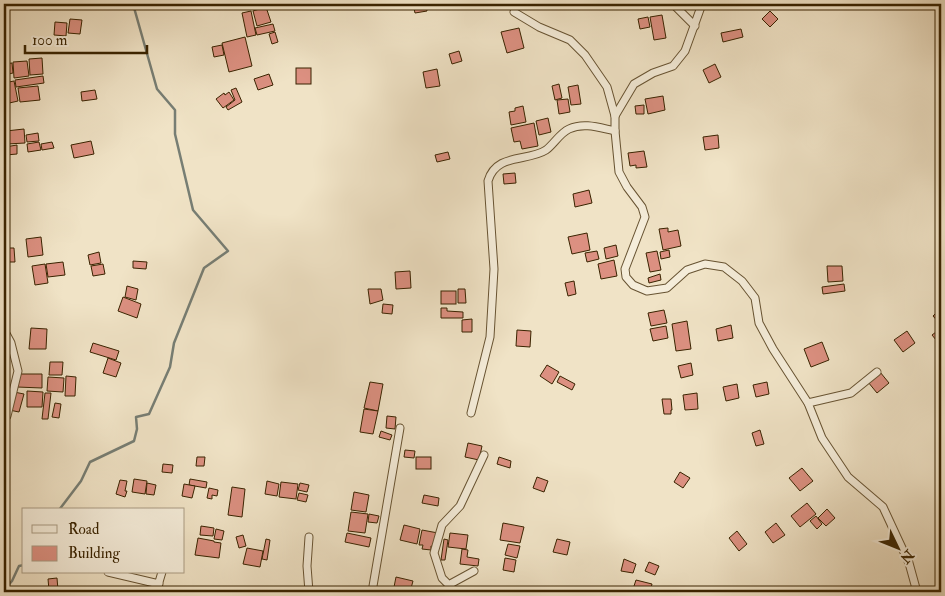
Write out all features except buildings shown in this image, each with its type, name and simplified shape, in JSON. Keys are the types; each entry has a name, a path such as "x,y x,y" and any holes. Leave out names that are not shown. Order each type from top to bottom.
{"street":[{"path":"672,4 695,26"},
{"path":"615,116 634,84 653,72 673,66 685,51 702,4"},
{"path":"514,12 539,27 570,40 585,55 607,87 615,116 619,172 627,187 642,206 645,217 625,269 626,276 633,284 647,291 666,288 687,270 705,264 724,267 742,281 755,298 759,323 773,349 808,403 822,438 848,477 883,507 909,563 917,592"},
{"path":"471,413 490,338 494,270 488,180 492,169 511,158 536,155 548,149 569,129 586,125 615,131"},
{"path":"4,330 11,343 18,370 7,416 4,420"},
{"path":"808,403 852,393 877,372"},
{"path":"372,592 400,428"},
{"path":"474,571 456,581 449,589 442,578 434,553 442,525 460,506 484,455"},
{"path":"309,592 306,566 310,537"},
{"path":"116,574 159,584"},
{"path":"156,592 162,574"}],"waterway":[{"path":"61,508 81,481 90,462 134,441 137,429 136,417 149,414 170,367 174,343 204,268 228,251 193,210 175,134 175,110 157,89 133,4"},
{"path":"4,590 12,581 19,566 22,565"}]}
